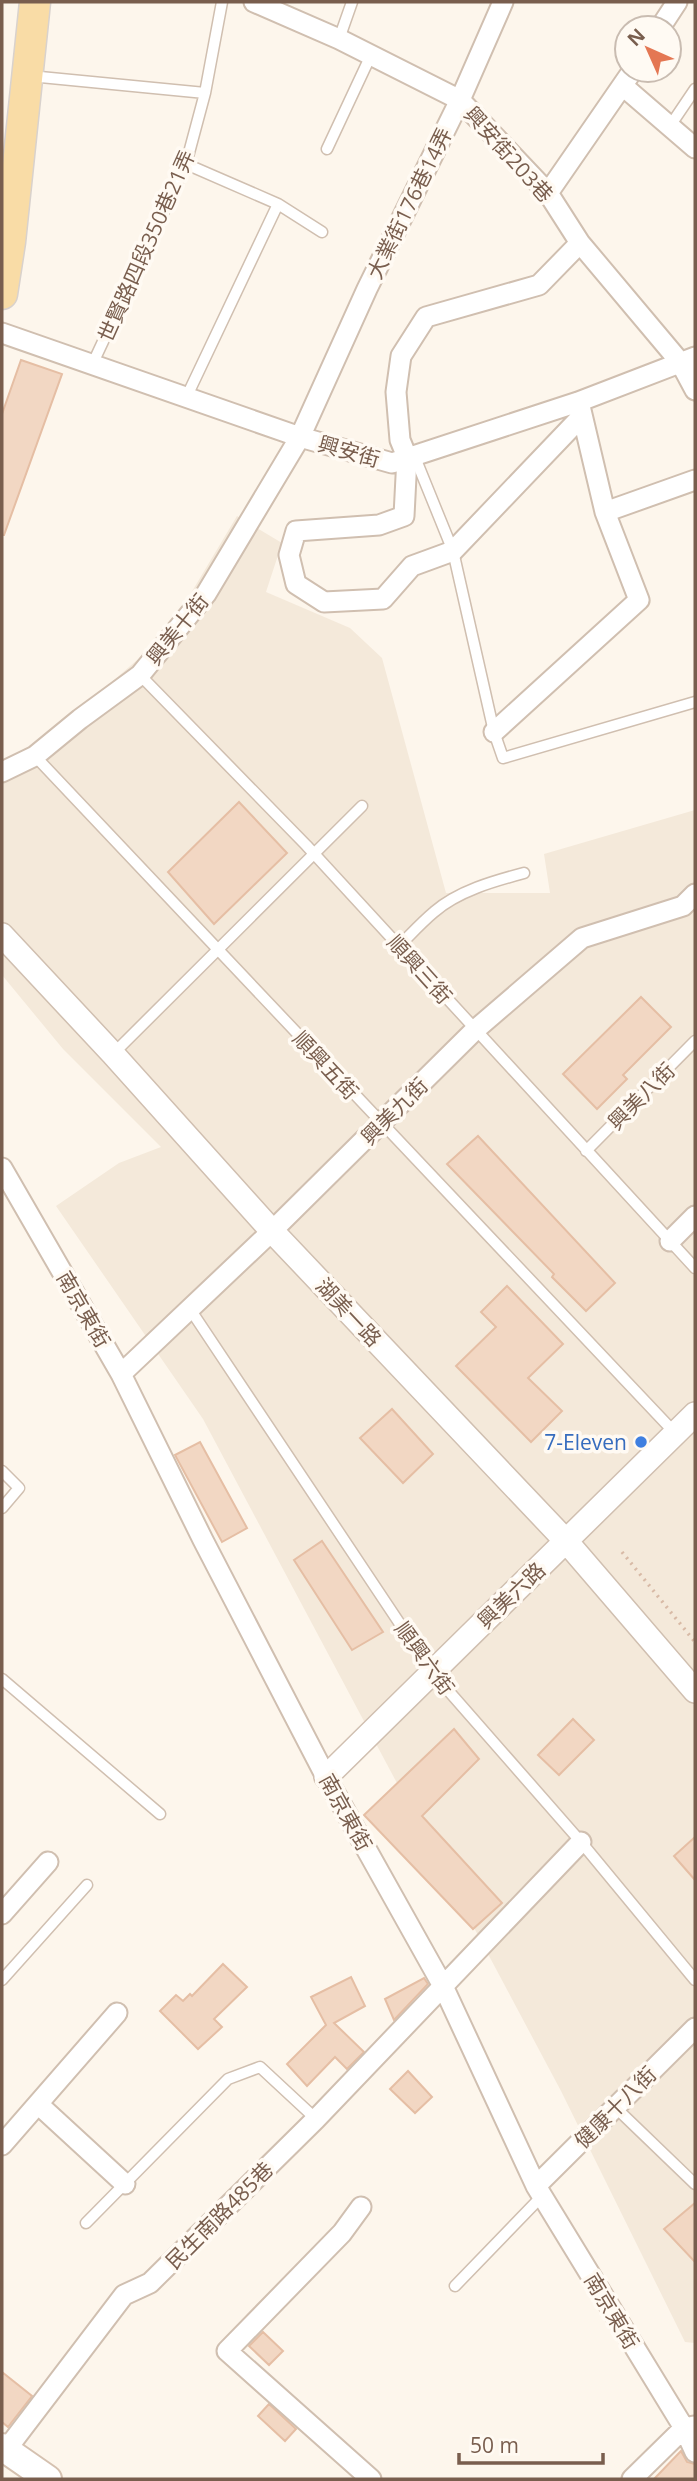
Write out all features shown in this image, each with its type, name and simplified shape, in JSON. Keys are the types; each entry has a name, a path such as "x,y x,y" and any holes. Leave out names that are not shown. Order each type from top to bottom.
{"main road":[{"path":"2,294 10,242 35,2"},
{"path":"4,2449 48,2479"}],"street":[{"name":"興安街203巷","path":"254,2 339,39 460,100 548,192 580,243 688,360 695,390"},
{"name":"大業街176巷14弄","path":"300,437 367,289 460,100 503,2"},
{"path":"548,192 625,84"},
{"path":"634,84 670,126 695,148"},
{"path":"580,243 539,285 426,317 401,356 396,392 400,440 410,456 404,516 379,525 296,531 289,555 296,584 324,602 383,599 412,566 453,551 580,409"},
{"name":"興安街","path":"2,333 300,437 392,463 580,409 688,360"},
{"path":"494,732 639,600 605,512 580,409"},
{"name":"興美十街","path":"2,772 35,756 80,719 140,676 206,594 300,437"},
{"path":"605,512 695,480"},
{"name":"興美九街","path":"121,1374 272,1231 475,1030 582,939 683,906 695,894"},
{"name":"湖美一路","path":"2,935 272,1231 566,1541 695,1690"},
{"name":"南京東街","path":"2,1168 121,1374 203,1541 326,1777 443,1986 539,2191 689,2427 695,2452"},
{"path":"670,1241 695,1216"},
{"name":"興美六路","path":"326,1777 695,1414"},
{"name":"民生南路485巷","path":"4,2449 124,2295 150,2283 316,2119 581,1842"},
{"path":"2,1914 48,1862"},
{"path":"2,2145 117,2013"},
{"name":"健康十八街","path":"539,2191 615,2107 695,2028"},
{"path":"37,2104 125,2183"},
{"path":"361,2207 342,2233 227,2351 371,2479"},
{"path":"632,2479 689,2427"}],"lane":[{"name":"世賢路四段350巷21弄","path":"92,366 186,164 205,93 222,2"},
{"path":"339,39 352,2"},
{"path":"327,149 371,55"},
{"path":"26,76 205,93"},
{"path":"670,126 695,89"},
{"path":"186,164 278,204 322,232"},
{"path":"186,398 278,204"},
{"path":"410,456 453,551 494,732 503,758 695,702"},
{"name":"順興三街","path":"140,676 313,854 695,1268"},
{"name":"順興五街","path":"35,756 676,1433"},
{"path":"113,1054 216,948 362,806"},
{"path":"399,946 436,910 498,880 524,873"},
{"name":"興美八街","path":"586,1152 695,1041"},
{"name":"順興六街","path":"190,1309 432,1672 581,1842 695,1980"},
{"path":"2,1471 19,1488 2,1508"},
{"path":"2,1679 160,1814"},
{"path":"2,1980 87,1885"},
{"path":"86,2223 228,2079 260,2067 316,2119"},
{"path":"615,2107 695,2184"},
{"path":"455,2286 539,2191"}],"path":[{"path":"622,1552 695,1642"}],"shaded area":[{"path":"237,516 282,543 266,592 350,628 382,658 446,893 550,893 544,854 695,810 695,2343 685,2342 561,2091 203,1419 56,1206 119,1163 161,1147 63,1049 2,975 2,762 47,738 166,635"}],"building":[{"path":"21,360 62,374 2,535 2,414"},
{"path":"239,802 287,853 214,924 168,872"},
{"path":"641,997 671,1027 623,1075 627,1079 597,1109 563,1074"},
{"path":"478,1136 615,1283 586,1311 552,1277 554,1274 447,1164"},
{"path":"507,1286 563,1344 528,1378 562,1411 531,1442 456,1366 496,1327 481,1312"},
{"path":"392,1409 433,1454 403,1483 360,1438"},
{"path":"200,1442 247,1528 222,1542 175,1455"},
{"path":"322,1541 383,1632 352,1650 294,1560"},
{"path":"573,1719 594,1740 559,1775 538,1755"},
{"path":"454,1729 479,1759 422,1816 502,1903 473,1929 364,1815"},
{"path":"695,1837 695,1880 674,1856"},
{"path":"223,1964 247,1987 214,2019 222,2027 198,2049 160,2011 176,1995 183,2001 190,1994 192,1996"},
{"path":"351,1977 365,2006 334,2023 364,2052 347,2069 335,2057 307,2086 287,2064 326,2025 311,1997"},
{"path":"424,1978 428,1984 394,2020 385,1999"},
{"path":"408,2071 432,2097 415,2113 390,2089"},
{"path":"695,2203 695,2262 664,2229"},
{"path":"263,2332 283,2351 269,2365 249,2346"},
{"path":"2,2372 32,2396 8,2427 2,2422"},
{"path":"269,2404 296,2429 285,2441 258,2416"},
{"path":"681,2451 687,2462 695,2464 695,2479 654,2479"}],"place":[{"name":"7-Eleven","path":"641,1442"}]}
